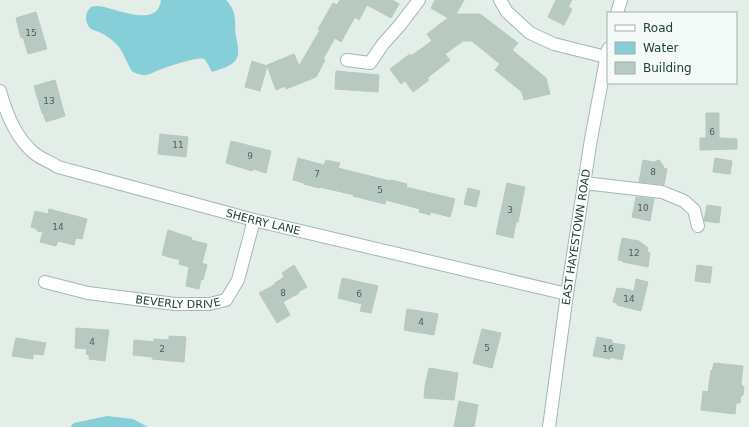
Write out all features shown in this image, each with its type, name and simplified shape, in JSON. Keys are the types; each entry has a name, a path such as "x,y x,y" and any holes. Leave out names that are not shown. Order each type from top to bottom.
{"street":[{"path":"347,60 370,63 383,44 419,0"},
{"path":"500,0 507,12 530,33 554,44 607,53"},
{"path":"617,12 621,0"},
{"name":"EAST HAYESTOWN ROAD","path":"550,427 567,294 591,139 607,53"},
{"name":"SHERRY LANE","path":"0,91 4,105 20,139 34,154 58,167 254,220 567,294"},
{"path":"584,183 662,192 684,201 694,210 698,226"},
{"name":"BEVERLY DRIVE","path":"45,282 88,293 176,304 209,304 226,300 238,280 254,220"}],"water":[{"path":"161,0 226,0 230,4 235,17 238,55 235,61 228,66 212,72 204,59 201,58 175,64 149,74 142,75 132,71 120,48 100,32 91,29 86,20 86,14 89,9 98,6 134,15 152,14 158,9"},
{"path":"107,416 133,419 148,427 70,427 74,423"}],"building":[{"path":"340,0 392,0 399,4 391,18 367,5 359,20 355,17 341,42 335,38 323,59 325,60 316,77 286,89 285,86 276,90 267,65 294,54 299,66 320,30 318,29 333,3 337,5"},
{"path":"435,0 464,0 456,14 480,14 518,43 512,50 546,78 550,94 524,100 522,92 495,70 500,64 472,41 463,41 445,54 450,60 427,78 429,80 413,92 405,81 401,84 390,69 410,54 411,56 432,41 427,34 448,18 431,8"},
{"path":"556,0 572,0 568,7 572,9 564,25 548,17"},
{"path":"36,12 47,49 28,54 23,37 21,38 16,18"},
{"path":"252,61 267,66 260,91 245,87"},
{"path":"336,71 379,75 378,92 335,89"},
{"path":"55,80 65,116 46,122 34,86"},
{"path":"706,113 719,113 719,138 737,139 737,149 700,150 700,138 706,138"},
{"path":"160,134 188,137 186,157 158,154"},
{"path":"231,141 271,151 266,173 253,169 252,171 226,163"},
{"path":"298,158 324,165 326,160 340,163 338,168 407,184 406,187 455,199 450,217 431,212 430,215 419,212 420,209 386,200 385,204 293,180"},
{"path":"715,158 732,161 730,174 713,172"},
{"path":"643,160 654,162 659,160 664,167 663,168 667,169 664,185 658,183 639,182"},
{"path":"507,183 525,187 518,222 516,222 513,238 496,234"},
{"path":"468,188 480,191 476,207 464,204"},
{"path":"636,197 654,199 650,221 632,217"},
{"path":"707,205 721,207 719,223 704,221"},
{"path":"49,209 87,219 82,239 76,238 74,245 58,241 56,246 40,242 43,232 37,231 37,229 31,227 35,211 48,214"},
{"path":"168,230 192,238 191,240 207,244 202,263 207,265 203,280 201,279 199,289 186,286 189,267 179,264 180,260 162,255"},
{"path":"622,238 639,241 648,248 647,252 650,253 648,267 618,260"},
{"path":"294,265 307,287 283,302 290,315 277,323 259,293 274,285 284,277 282,273"},
{"path":"697,265 712,267 710,283 695,281"},
{"path":"342,278 378,286 371,313 360,311 362,304 338,298"},
{"path":"636,279 648,282 641,311 617,305 617,303 613,302 617,288 634,291"},
{"path":"407,309 438,314 434,335 404,330"},
{"path":"76,328 109,330 105,361 89,359 89,355 86,354 87,349 75,348"},
{"path":"482,329 501,333 492,368 473,363"},
{"path":"169,336 186,337 184,362 152,359 153,357 133,355 134,340 154,342 154,339 169,340"},
{"path":"597,337 612,340 612,343 625,345 622,360 610,357 610,359 593,356"},
{"path":"16,338 46,343 43,355 33,354 33,359 12,356"},
{"path":"714,363 743,366 741,384 744,387 743,395 741,396 740,403 736,403 735,414 701,410 703,391 708,392 711,370 712,371"},
{"path":"429,368 458,373 454,400 424,398"},
{"path":"459,401 478,405 474,427 454,427"}]}
